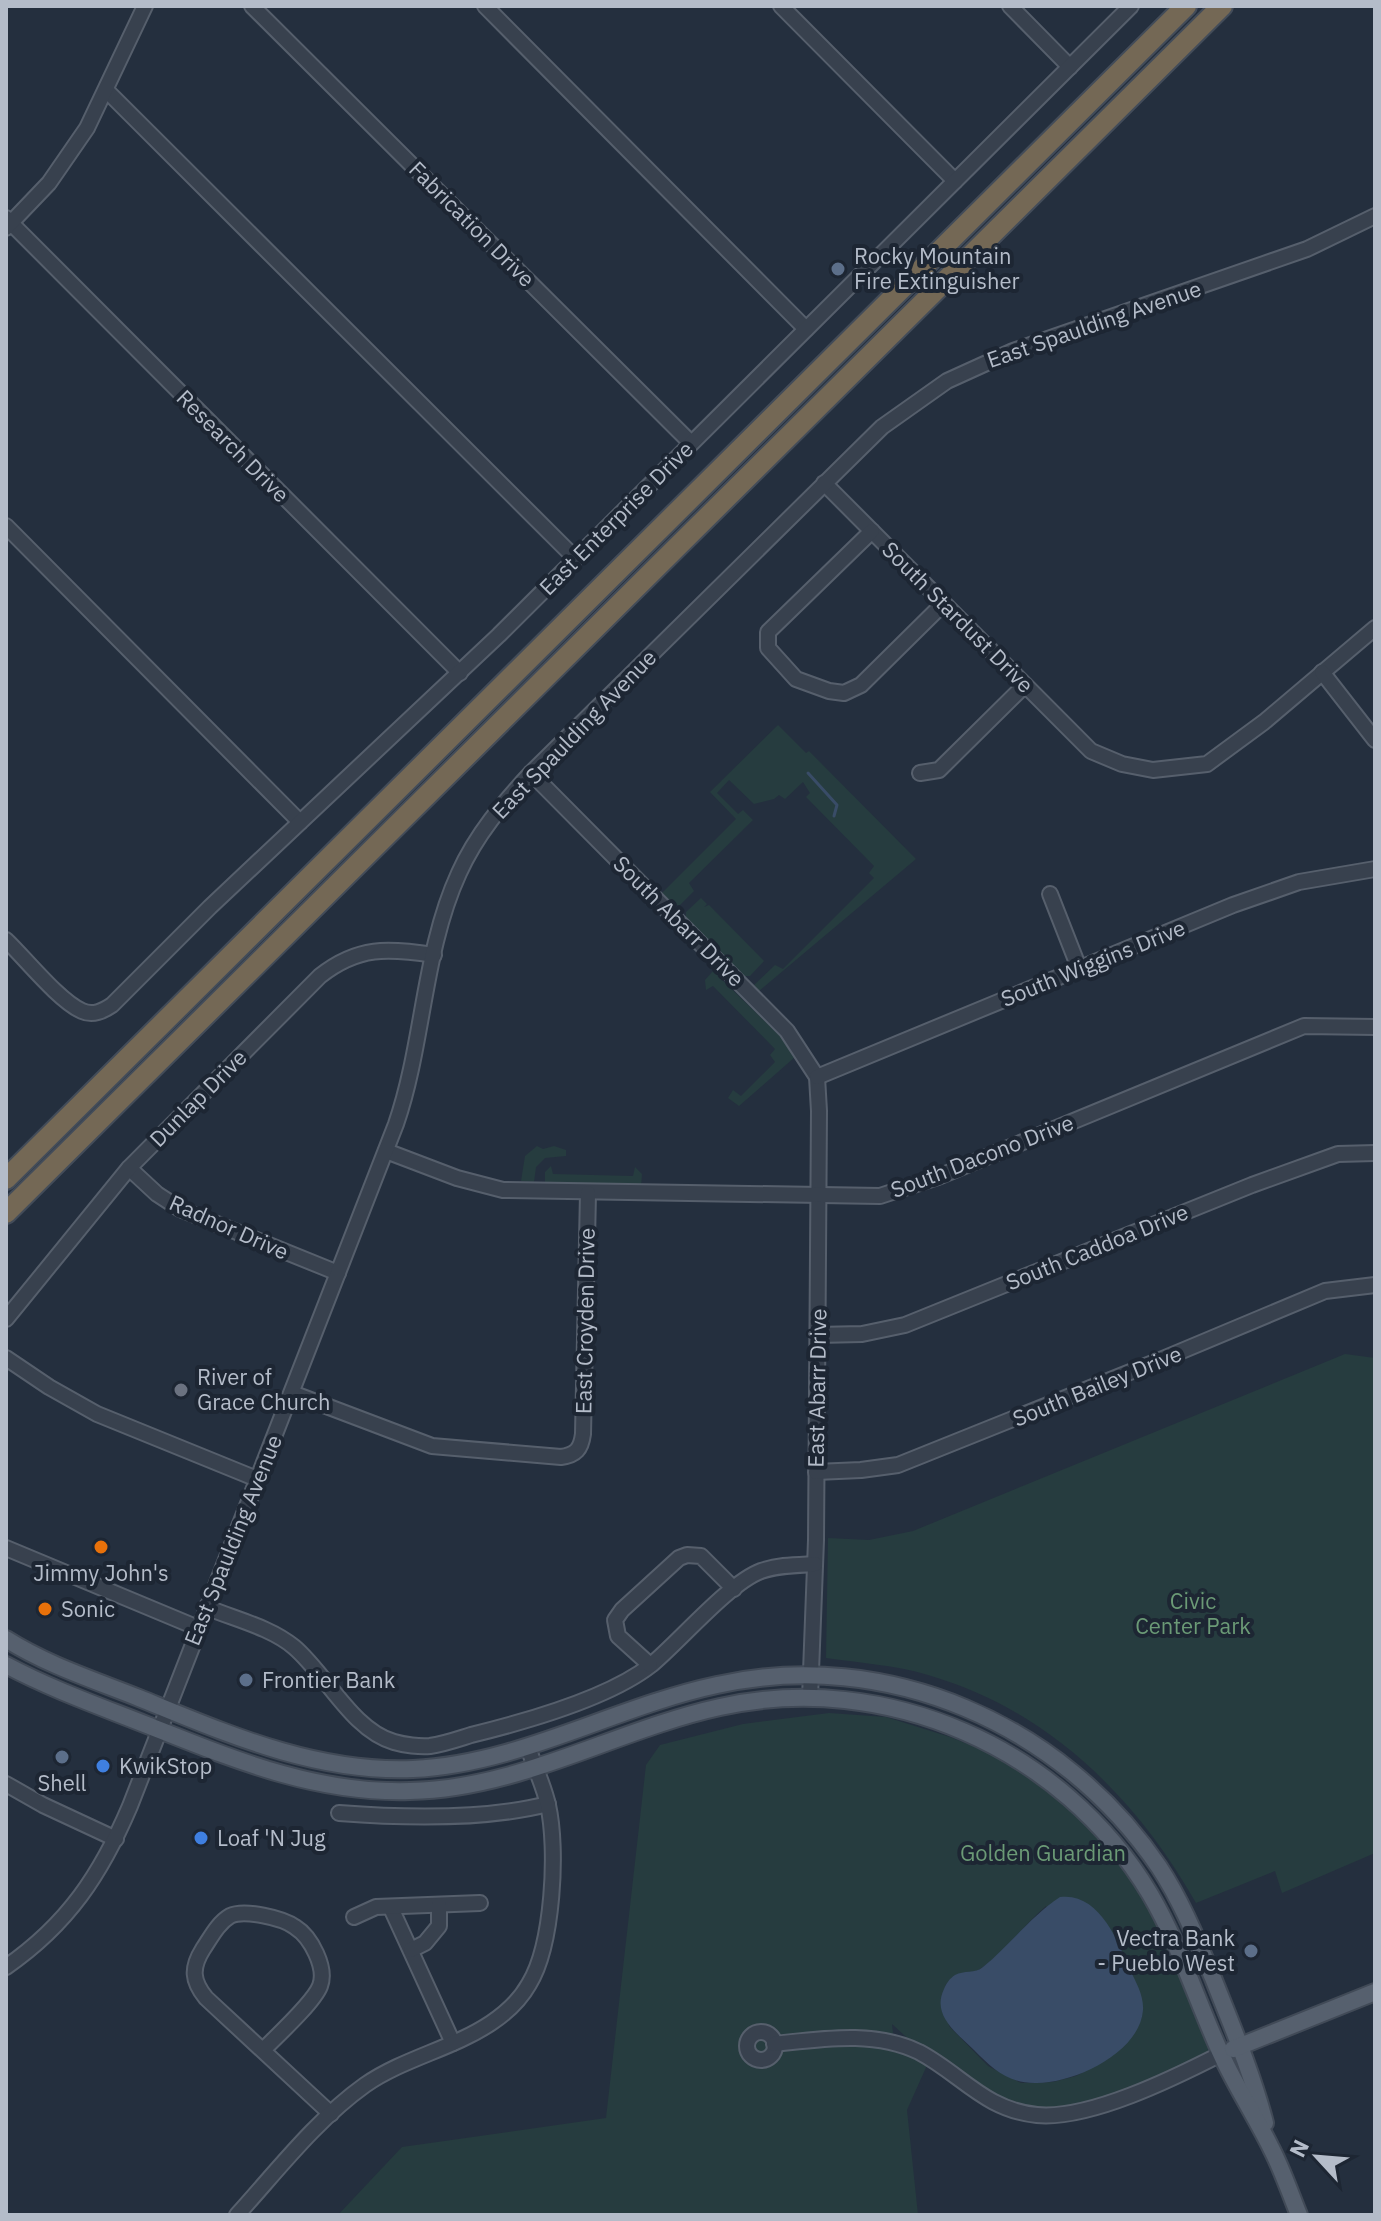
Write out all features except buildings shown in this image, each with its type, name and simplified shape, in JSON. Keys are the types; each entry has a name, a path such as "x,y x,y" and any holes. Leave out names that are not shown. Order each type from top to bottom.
{"highway":[{"path":"6,1179 1186,6"},
{"path":"6,1213 1222,6"}],"main road":[{"path":"6,1639 63,1668 278,1752 351,1767 392,1769 445,1766 528,1747 671,1697 753,1678 843,1677 923,1692 975,1711 1034,1743 1087,1784 1131,1830 1169,1883 1194,1932 1241,2046 1272,2148 1299,2215"},
{"path":"6,1665 47,1685 272,1773 348,1789 392,1792 482,1782 535,1768 709,1709 756,1701 810,1698 866,1702 951,1725 1007,1752 1066,1795 1114,1844 1150,1894 1174,1941 1221,2054 1272,2148"},
{"path":"1221,2054 1375,1992"}],"street":[{"path":"8,223 61,169 87,128 145,6"},
{"name":"Fabrication Drive","path":"252,6 691,443"},
{"path":"485,6 806,329"},
{"path":"781,6 955,181"},
{"path":"1010,6 1070,67"},
{"name":"East Enterprise Drive","path":"6,940 69,1002 89,1012 104,1011 112,1005 300,822 460,673 1131,6"},
{"path":"107,91 575,558"},
{"name":"East Spaulding Avenue","path":"6,1967 45,1937 73,1906 95,1877 116,1839 386,1151 409,1083 434,955 452,888 468,854 492,818 531,773 860,447 923,395 968,370 1013,351 1307,249 1375,216"},
{"name":"Research Drive","path":"8,223 460,673"},
{"name":"South Stardust Drive","path":"824,483 1091,751 1122,764 1153,770 1207,764 1264,722 1322,672"},
{"path":"6,526 300,822"},
{"path":"872,531 768,632 768,648 796,679 844,693 861,685 944,603"},
{"path":"1375,628 1322,672 1375,740"},
{"path":"920,773 939,770 1025,685"},
{"name":"South Abarr Drive","path":"531,773 762,1005 801,1050 817,1077"},
{"name":"South Wiggins Drive","path":"817,1077 1233,905 1299,882 1375,869"},
{"path":"1050,894 1079,968"},
{"name":"Dunlap Drive","path":"6,1319 129,1168 309,986 335,964 367,951 408,951 434,955"},
{"name":"South Dacono Drive","path":"386,1151 489,1188 526,1192 880,1196 938,1177 1304,1026 1375,1027"},
{"name":"East Abarr Drive","path":"810,1698 815,1564 817,1077"},
{"name":"South Caddoa Drive","path":"817,1335 862,1334 905,1325 1252,1185 1338,1154 1375,1153"},
{"name":"Radnor Drive","path":"129,1168 157,1194 180,1209 338,1273"},
{"name":"East Croyden Drive","path":"292,1393 440,1448 561,1457 580,1449 583,1434 588,1193"},
{"name":"South Bailey Drive","path":"816,1472 898,1465 1325,1291 1375,1285"},
{"path":"6,1358 97,1414 257,1479"},
{"path":"6,1548 198,1628"},
{"path":"650,1665 618,1636 615,1620 679,1558 692,1554 701,1556 734,1589"},
{"path":"206,1607 287,1642 306,1659 343,1705 393,1742 428,1746 531,1720 609,1688 650,1665 734,1589 762,1570 815,1564"},
{"path":"237,2215 331,2114 357,2091 384,2074 478,2031 505,2012 530,1984 545,1943 552,1876 552,1834 548,1804 528,1747"},
{"path":"6,1784 116,1839"},
{"path":"339,1813 407,1817 512,1811 548,1804"},
{"path":"354,1917 376,1907 480,1903"},
{"path":"411,1950 425,1943 439,1926 439,1905"},
{"path":"391,1908 453,2043"},
{"path":"263,2050 317,1992 323,1975 312,1947 296,1927 247,1912 229,1917 221,1923 197,1958 193,1978 206,1998 331,2114"},
{"path":"774,2044 858,2037 894,2043 926,2056 972,2091 996,2103 1022,2112 1049,2115 1091,2109 1221,2054"}],"green space":[{"path":"778,725 806,753 809,751 916,859 759,991 754,985 775,965 783,969 874,878 869,873 874,866 806,797 810,793 803,782 785,799 779,795 754,804 729,780 717,793 738,814 743,810 753,820 689,883 694,891 680,905 674,905 662,893 736,819 710,792"},
{"path":"701,898 707,904 704,907 709,905 764,961 750,976 744,976 686,917 686,912"},
{"path":"713,971 781,1037 795,1057 739,1106 728,1098 733,1090 741,1096 775,1062 770,1055 775,1049 713,986 706,990 705,980"},
{"path":"537,1146 566,1150 566,1156 545,1158 536,1167 534,1182 521,1181 525,1156"},
{"path":"551,1166 553,1174 633,1176 635,1167 642,1174 641,1188 545,1186 545,1172"},
{"name":"Civic Center Park","path":"1345,1354 1375,1358 1375,1853 1282,1893 1275,1871 1196,1903 1146,1827 1084,1762 1049,1734 1012,1710 971,1690 928,1675 826,1658 828,1538 869,1540 913,1531"},
{"name":"Golden Guardian","path":"829,1713 886,1717 993,1754 1031,1779 1093,1827 1134,1877 1163,1928 1209,2046 1206,2057 1086,2107 1038,2110 995,2098 915,2045 892,2024 894,2043 928,2063 907,2110 918,2215 338,2215 402,2147 606,2118 646,1765 660,1745 743,1724","holes":["1046,1906 1121,2048 1076,2076 1053,2082 1021,2083 988,2066 949,2026 945,1986 954,1977 983,1967"]}],"water":[{"path":"1060,1897 1086,1902 1105,1921 1137,1984 1143,2010 1139,2026 1130,2040 1102,2063 1067,2078 1025,2082 1001,2073 961,2038 948,2024 941,2008 941,1999 953,1977 983,1967"}],"waterway":[{"path":"808,773 837,805 834,816"}],"place":[{"name":"Rocky Mountain Fire Extinguisher","path":"838,269"},
{"name":"River of Grace Church","path":"181,1390"},
{"name":"Jimmy John's","path":"101,1547"},
{"name":"Sonic","path":"45,1609"},
{"name":"Frontier Bank","path":"246,1680"},
{"name":"Shell","path":"62,1757"},
{"name":"KwikStop","path":"103,1766"},
{"name":"Loaf 'N Jug","path":"201,1838"},
{"name":"Vectra Bank - Pueblo West","path":"1251,1951"}]}
